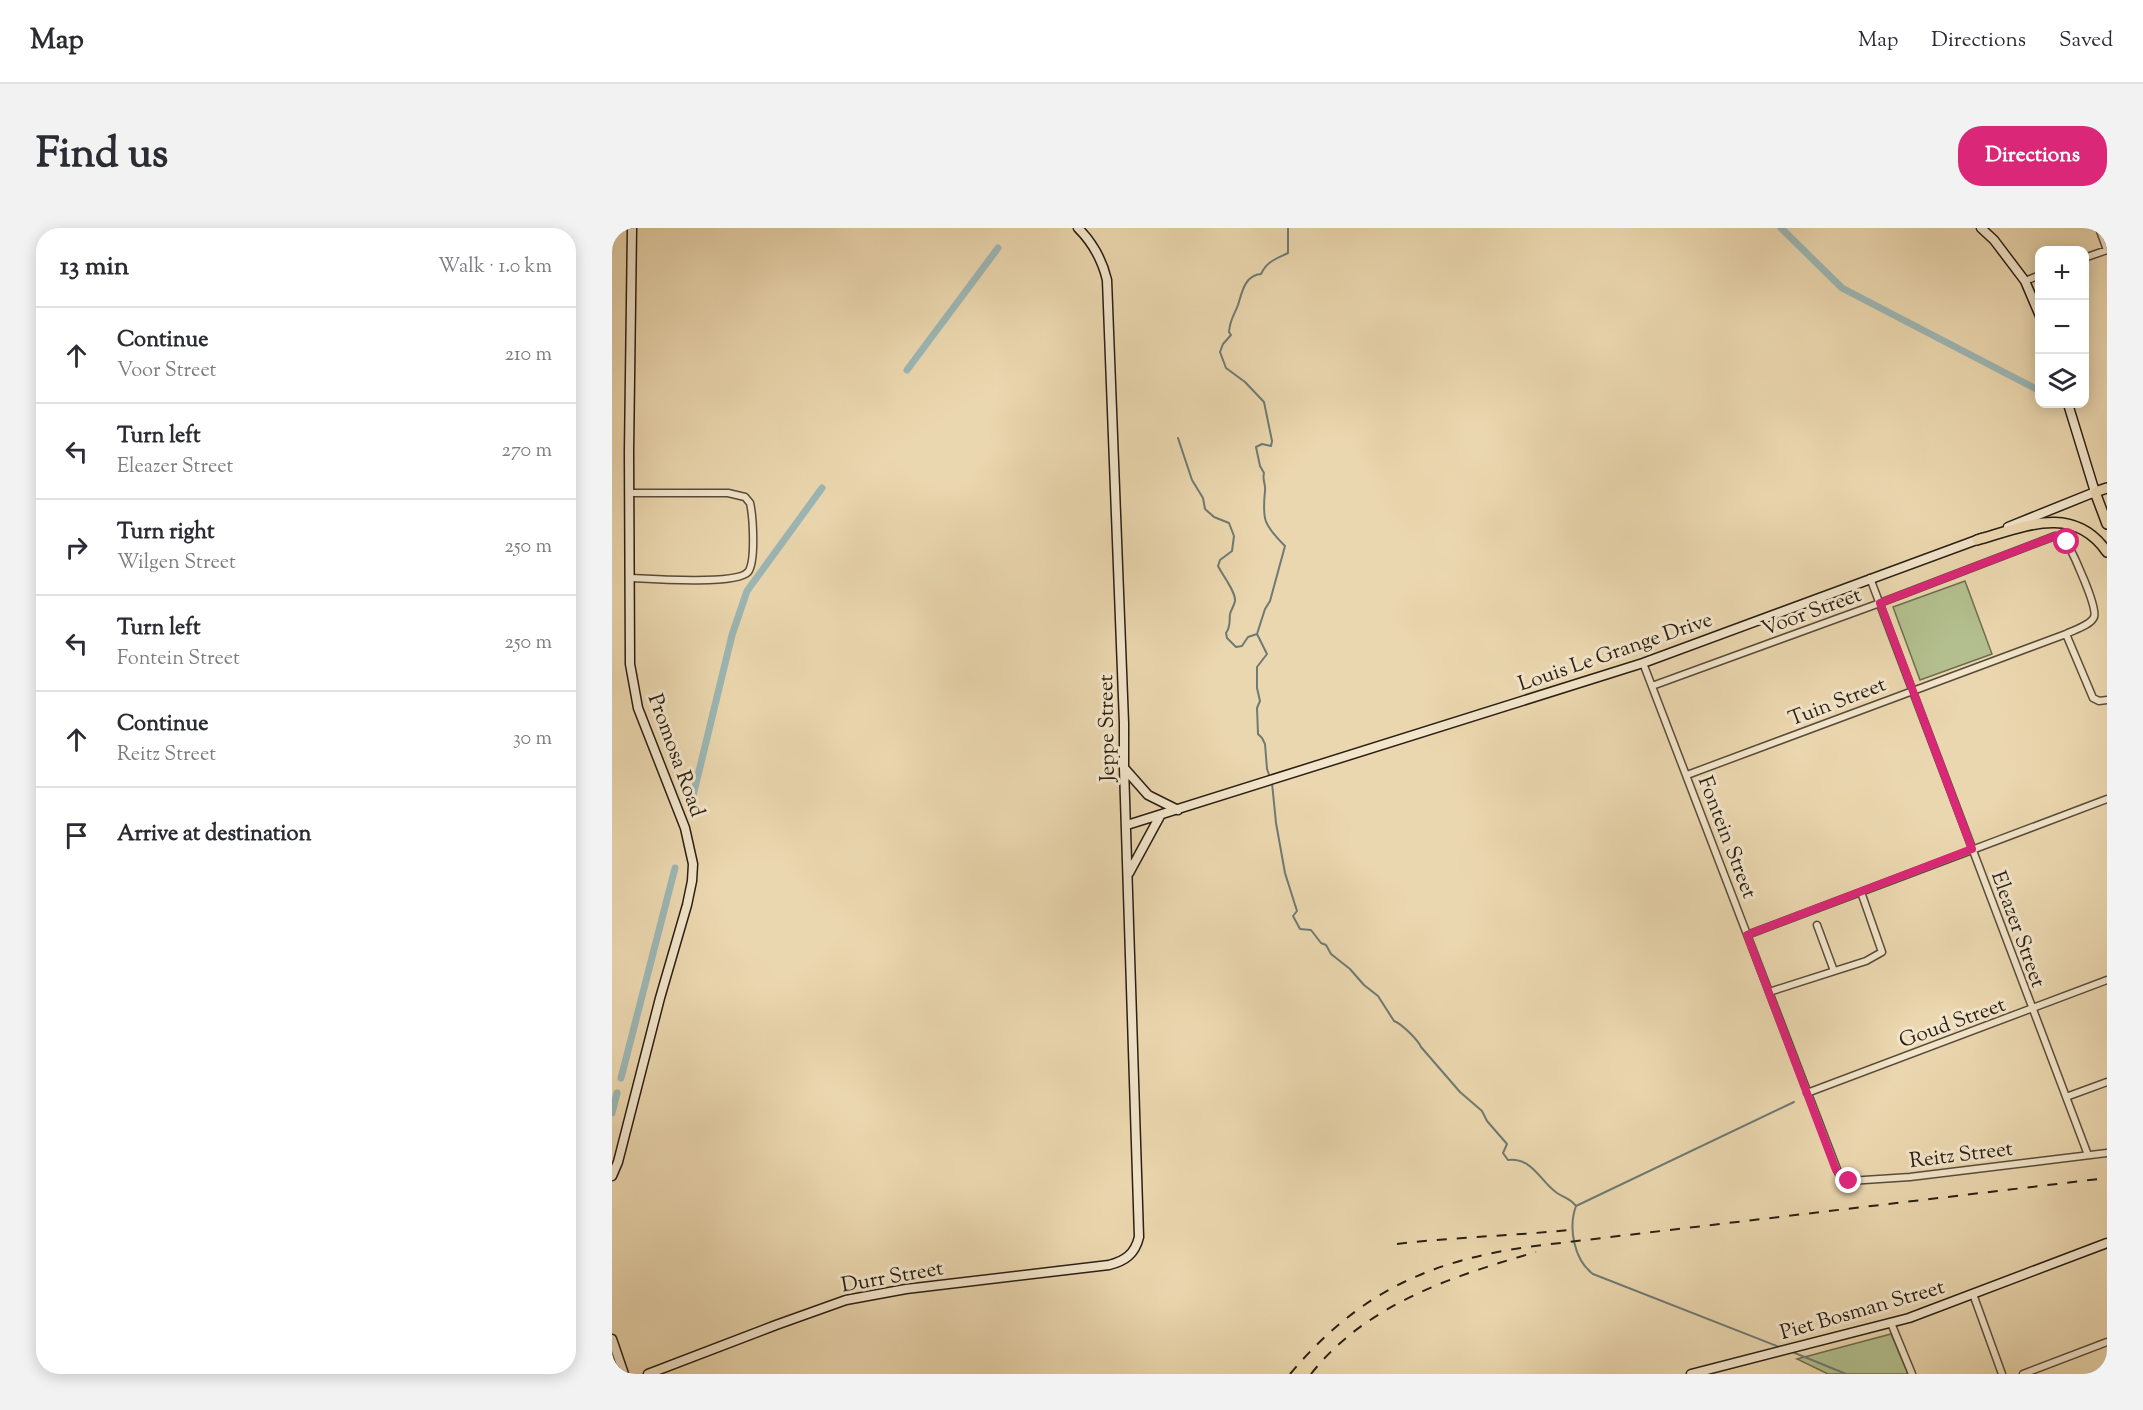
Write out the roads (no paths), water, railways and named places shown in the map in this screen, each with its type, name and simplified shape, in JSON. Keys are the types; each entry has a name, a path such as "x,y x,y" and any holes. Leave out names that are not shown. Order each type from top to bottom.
{"main road":[{"name":"Louis Le Grange Drive","path":"2095,492 2107,488"},
{"path":"2095,492 2107,524"},
{"path":"1977,540 2038,523 2067,523 2086,530 2107,552"}],"street":[{"name":"Promosa Road","path":"612,1176 687,905 693,864 685,828 635,696 630,664 632,228"},
{"name":"Jeppe Street","path":"1078,228 1092,243 1104,266 1107,280 1125,723 1124,768 1140,1237"},
{"path":"1981,228 1994,240 2025,281 2035,304"},
{"path":"2089,257 2107,250 2099,228"},
{"path":"2025,281 2035,277"},
{"path":"2069,408 2095,492"},
{"path":"630,492 718,492 740,495 750,503 752,526 751,566 746,574 738,578 630,578"},
{"name":"Louis Le Grange Drive","path":"1127,825 1643,663 1977,540 2095,492"},
{"name":"Voor Street","path":"1652,686 2055,536 2061,536 2067,542 2092,599 2095,613 2092,620"},
{"name":"Eleazer Street","path":"1870,578 2088,1155"},
{"name":"Tuin Street","path":"1687,775 2066,634 2092,620"},
{"path":"2066,634 2093,698 2099,701 2107,700"},
{"name":"Fontein Street","path":"1643,663 1832,1159"},
{"path":"1124,768 1148,795 1178,810"},
{"path":"1747,935 2107,799"},
{"path":"1129,873 1161,816"},
{"path":"1769,992 1866,961 1882,952 1861,892"},
{"path":"1817,925 1834,971"},
{"name":"Goud Street","path":"1807,1094 2107,980"},
{"path":"2066,1097 2107,1082"},
{"name":"Reitz Street","path":"1832,1159 1840,1177 1849,1181 2107,1153"},
{"name":"Durr Street","path":"648,1374 776,1324 846,1300 906,1289 1119,1262 1133,1252 1140,1237"},
{"name":"Piet Bosman Street","path":"1691,1374 1891,1323 2107,1243"},
{"path":"1973,1294 2002,1374"},
{"path":"1891,1323 1911,1374"},
{"path":"612,1339 624,1374"},
{"path":"2023,1374 2107,1342"}],"waterway":[{"path":"1257,634 1270,601 1285,546 1273,533 1264,516 1264,473 1256,447 1262,444 1271,446 1272,441 1264,402 1245,382 1226,368 1220,352 1223,344 1231,335 1229,332 1231,321 1248,281 1251,277 1261,274 1272,261 1288,253 1288,228"},
{"path":"1781,228 1842,288 2035,388"},
{"path":"907,370 998,248"},
{"path":"1178,438 1192,480 1203,498 1205,509 1214,517 1229,523 1234,536 1232,551 1220,560 1218,566 1235,597 1226,633 1227,638 1236,647 1242,646 1248,637 1257,634 1267,654 1257,667 1257,688 1260,701 1257,708 1258,734 1265,744 1267,769 1272,783 1285,873 1297,911 1293,916 1300,929 1311,930 1321,943 1326,945 1331,954 1378,996 1394,1021 1417,1040 1460,1092 1482,1111 1487,1121 1507,1144 1503,1153 1508,1160 1516,1160 1530,1166 1551,1188 1576,1206"},
{"path":"691,804 732,635 747,591 822,488"},
{"path":"621,1078 675,868"},
{"path":"612,1113 617,1093"},
{"path":"1782,1348 1593,1274 1586,1268 1577,1252 1573,1224 1576,1206 1794,1102"},
{"path":"1790,1351 1846,1374"}],"railway":[{"path":"1290,1374 1343,1321 1370,1301 1399,1284 1462,1260 1535,1246 2107,1178"},
{"path":"1397,1244 1568,1230"},
{"path":"1311,1374 1333,1350 1384,1311 1443,1283 1536,1252"}]}
